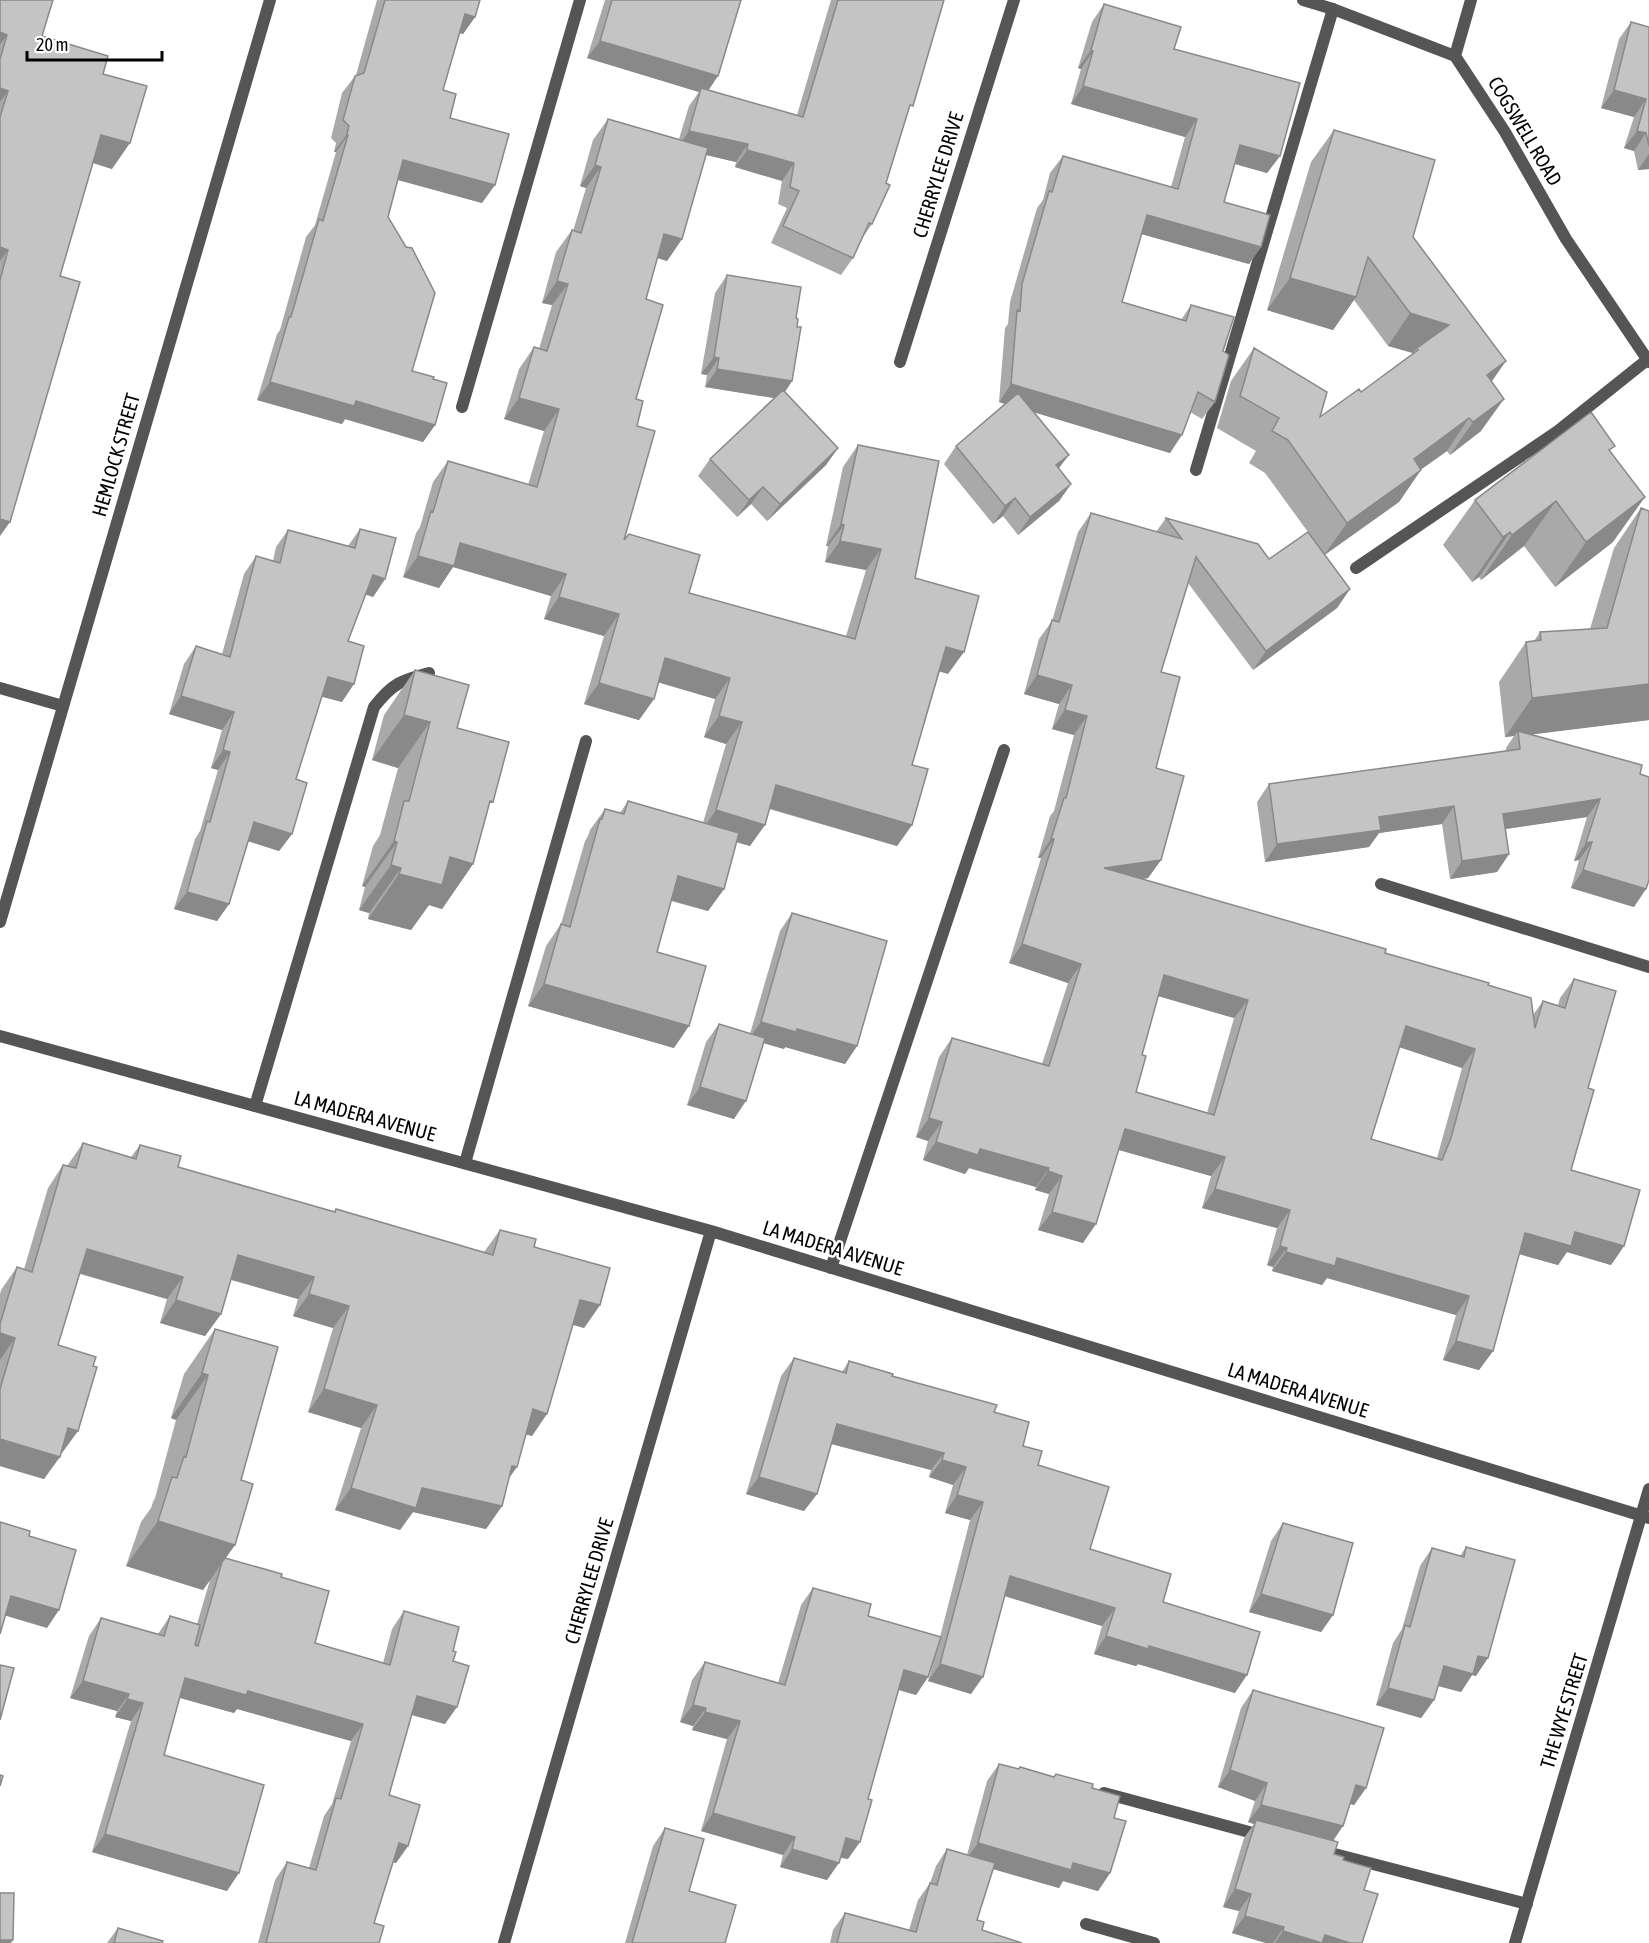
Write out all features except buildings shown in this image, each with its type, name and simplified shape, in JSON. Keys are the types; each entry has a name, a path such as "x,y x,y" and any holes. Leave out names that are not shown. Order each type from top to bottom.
{"street":[{"name":"HEMLOCK STREET","path":"0,922 270,0"},
{"path":"462,407 580,0"},
{"name":"CHERRYLEE DRIVE","path":"900,362 1014,0"},
{"path":"1303,0 1334,9 1455,56 1472,0"},
{"path":"1196,470 1334,9"},
{"name":"COGSWELL ROAD","path":"1455,56 1505,132 1566,239 1648,361"},
{"path":"1356,568 1558,431 1648,361"},
{"path":"255,1106 374,707 387,690 406,679 429,673"},
{"path":"0,688 63,706"},
{"path":"465,1163 586,741"},
{"path":"831,1268 1004,750"},
{"path":"1381,884 1649,966"},
{"name":"LA MADERA AVENUE","path":"0,1036 711,1230 1645,1517"},
{"name":"CHERRYLEE DRIVE","path":"504,1943 711,1230"},
{"name":"THE WYE STREET","path":"1515,1943 1645,1517 1649,1489"},
{"path":"1096,1791 1275,1839"},
{"path":"1308,1847 1527,1904"},
{"path":"1086,1924 1154,1943"}]}
